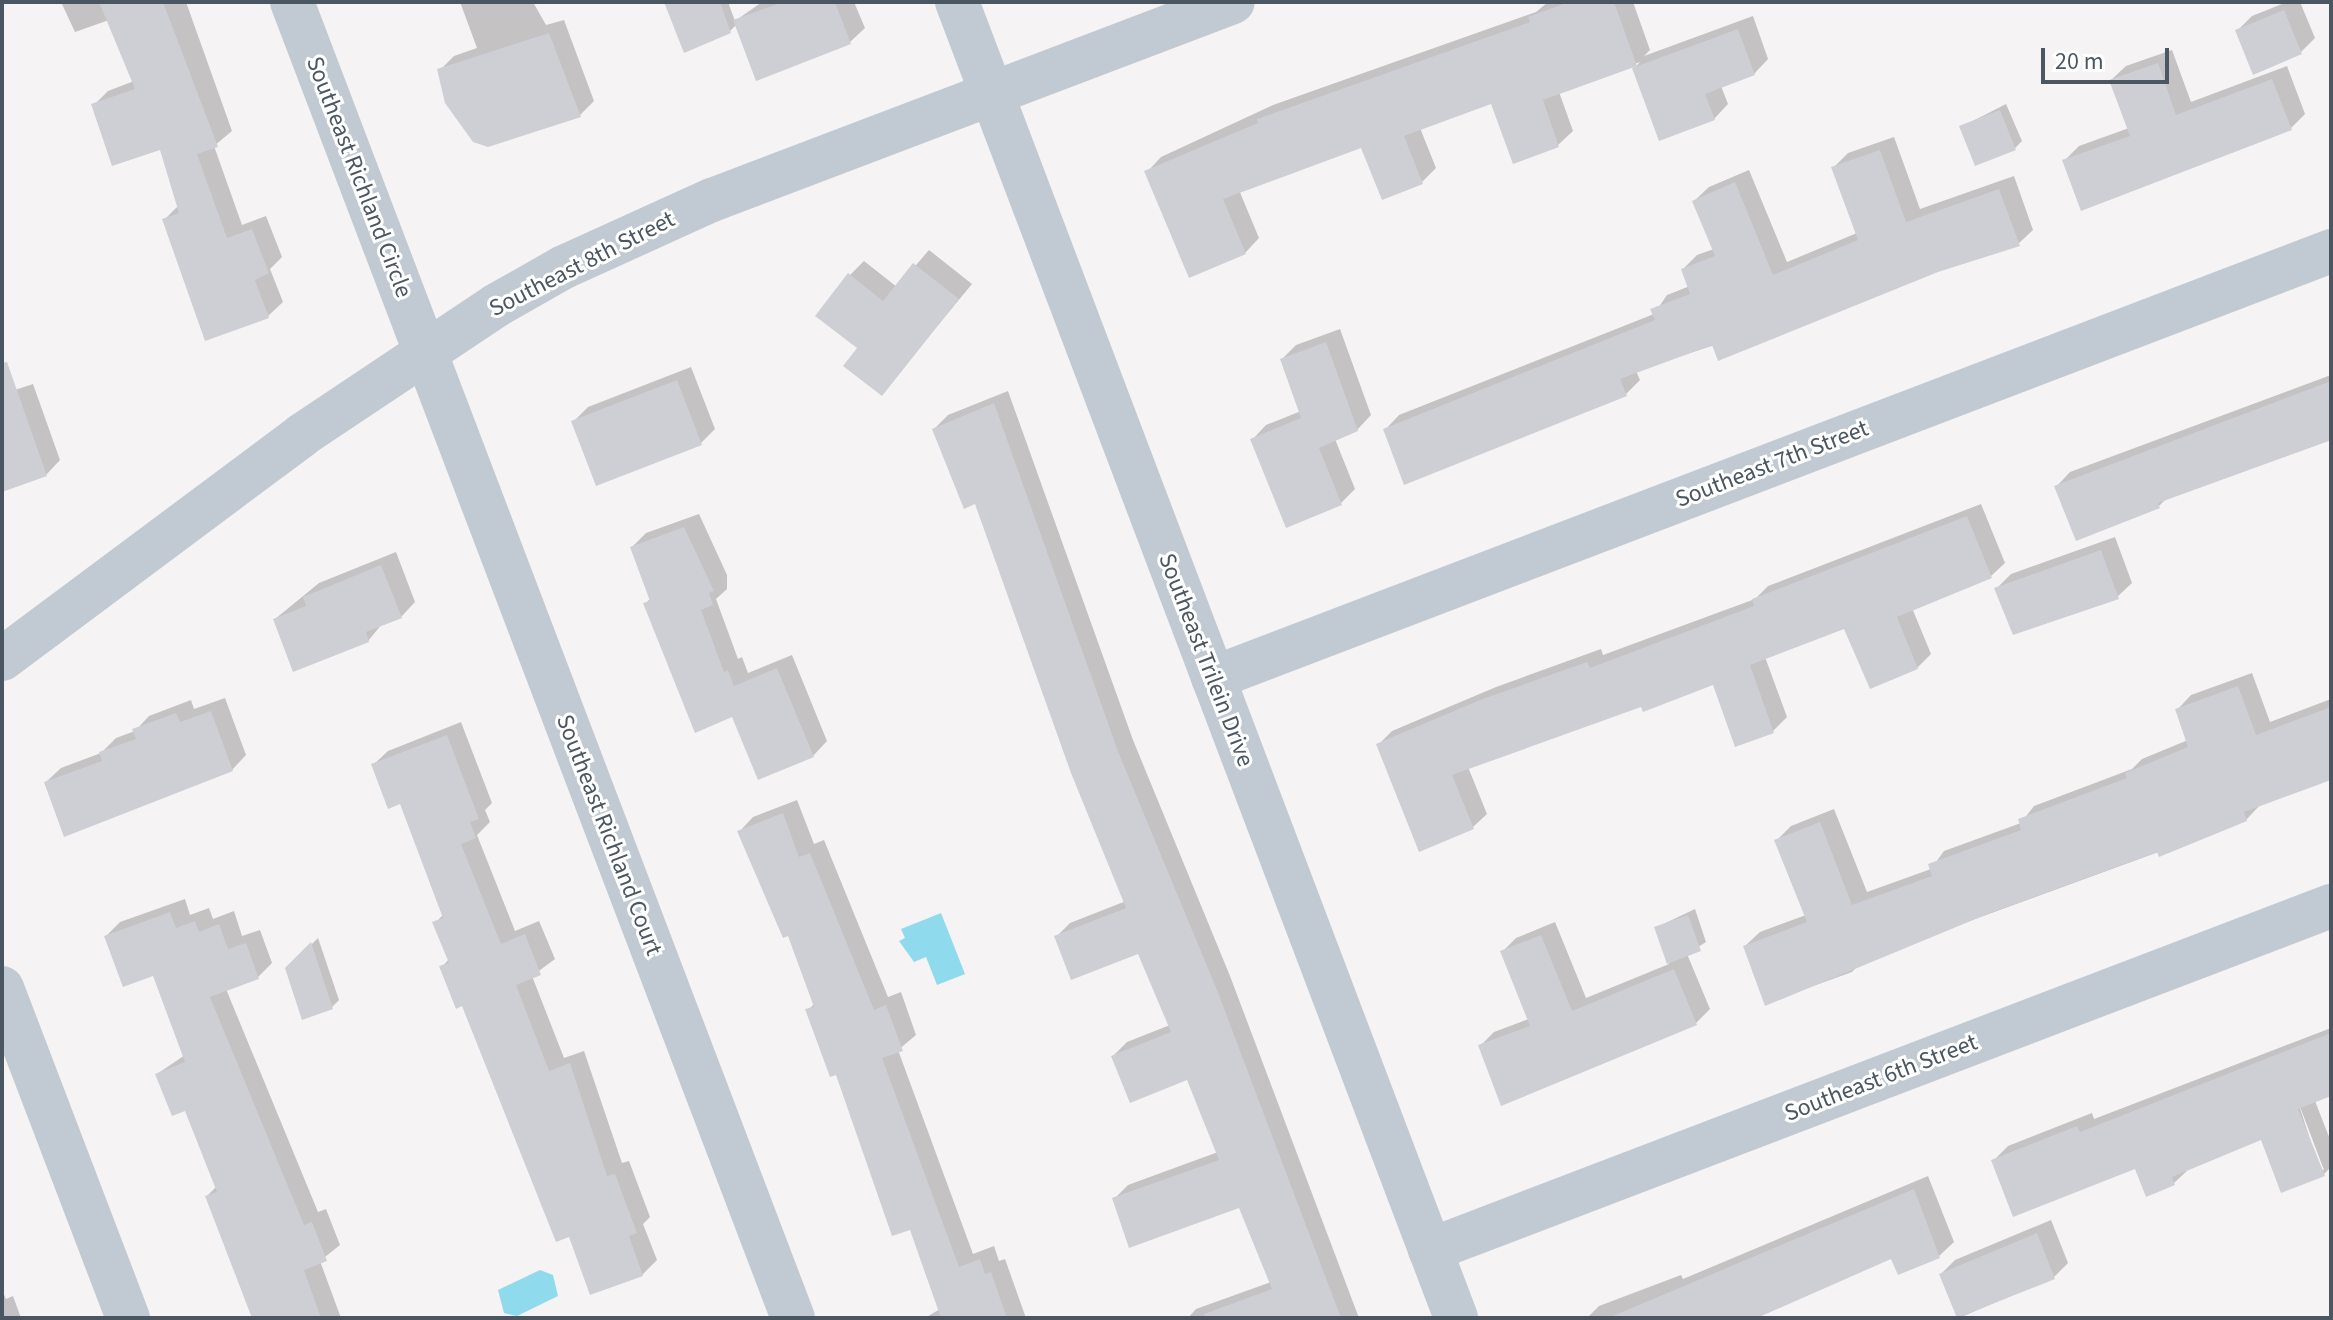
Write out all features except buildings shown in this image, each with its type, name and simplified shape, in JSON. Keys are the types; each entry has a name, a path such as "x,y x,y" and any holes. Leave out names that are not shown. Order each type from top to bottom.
{"street":[{"name":"Southeast Richland Circle","path":"292,2 425,352"},
{"name":"Southeast Trilein Drive","path":"957,2 1456,1318"},
{"name":"Southeast 8th Street","path":"2,659 302,435 425,352 537,282 638,231 1233,2"},
{"name":"Southeast 7th Street","path":"1213,678 2331,251"},
{"name":"Southeast Richland Court","path":"425,352 793,1318"},
{"name":"Southeast 6th Street","path":"1430,1250 2331,906"},
{"path":"2,988 128,1318"}],"water":[{"path":"941,913 965,974 937,985 926,957 914,962 899,941 905,938 901,929"},
{"path":"540,1270 553,1275 558,1296 517,1316 504,1313 498,1290"}]}
